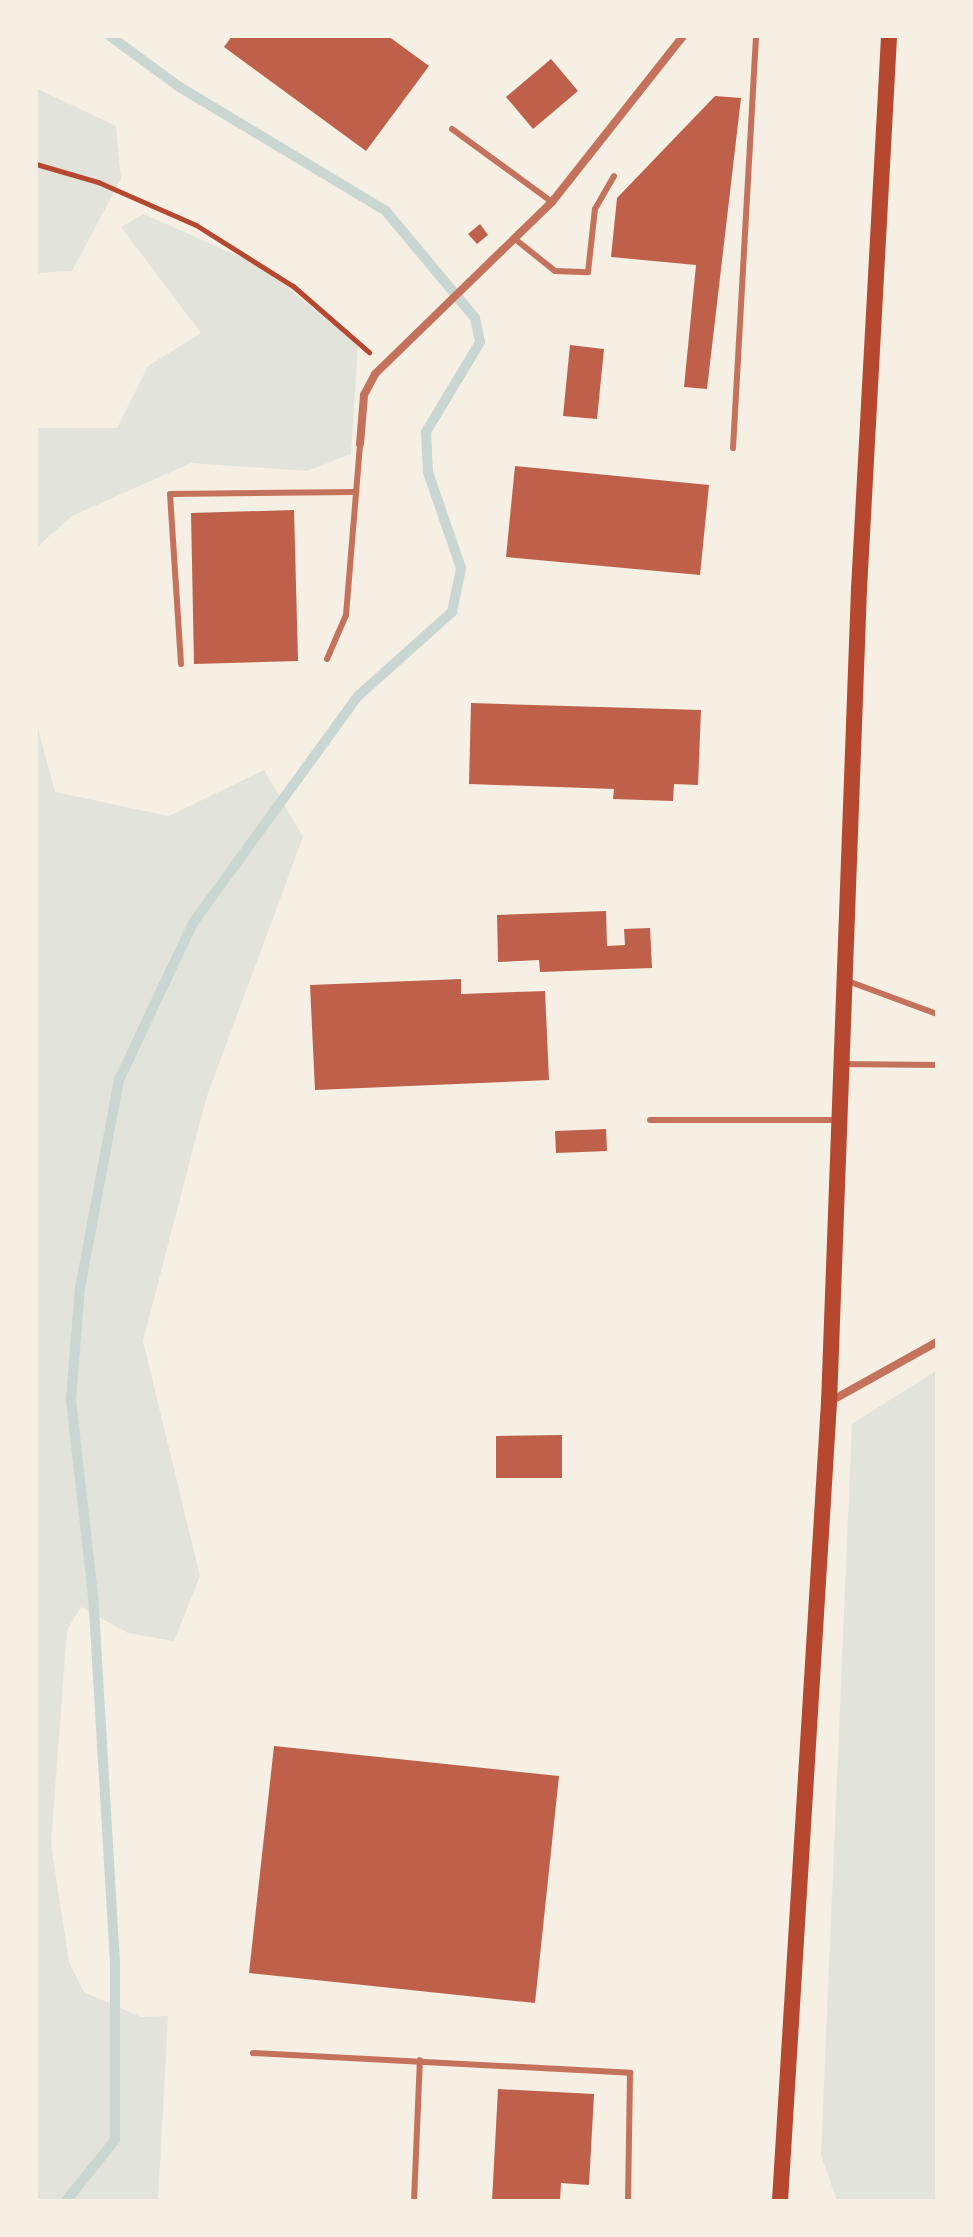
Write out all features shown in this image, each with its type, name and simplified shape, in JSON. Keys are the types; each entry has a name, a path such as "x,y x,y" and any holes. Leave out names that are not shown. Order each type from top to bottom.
{"main road":[{"path":"780,2201 829,1403 841,1064 889,36"}],"street":[{"path":"360,444 364,395 384,364 552,202 683,36"},
{"path":"829,1403 937,1342"}],"lane":[{"path":"733,448 756,36"},
{"path":"452,129 552,202"},
{"path":"515,239 555,271 588,272 595,209 614,176"},
{"path":"327,659 346,615 360,444"},
{"path":"181,664 170,494 354,492"},
{"path":"845,980 937,1014"},
{"path":"841,1064 937,1065"},
{"path":"650,1120 839,1120"},
{"path":"253,2053 630,2073 628,2201"},
{"path":"414,2201 420,2060"}],"path":[{"path":"36,164 98,182 196,225 293,286 384,364"}],"shaded area":[{"path":"36,88 116,126 121,179 72,271 36,273"},
{"path":"144,214 265,268 358,346 351,454 307,471 191,463 72,516 36,548 36,428 117,428 148,366 201,333 121,227"},
{"path":"36,721 55,792 169,816 264,770 303,837 206,1099 143,1341 200,1576 174,1641 128,1633 81,1607 67,1630 51,1844 69,1962 84,1992 141,2017 168,2016 158,2201 36,2201"},
{"path":"937,1370 937,2201 837,2201 821,2155 852,1424"}],"building":[{"path":"232,36 388,36 429,66 366,151 224,47"},
{"path":"551,59 578,91 533,129 506,97"},
{"path":"715,96 741,98 707,389 684,387 696,265 611,257 617,198"},
{"path":"480,224 488,235 477,244 468,234"},
{"path":"570,345 604,349 597,419 563,416"},
{"path":"515,466 709,485 700,575 506,557"},
{"path":"294,510 298,661 194,664 191,513"},
{"path":"471,703 701,710 698,785 674,784 673,801 613,799 614,789 469,784"},
{"path":"606,911 607,946 625,945 624,929 650,928 652,968 540,972 539,960 498,962 497,915"},
{"path":"461,979 461,994 545,991 549,1080 315,1090 310,985"},
{"path":"606,1129 607,1151 556,1153 555,1131"},
{"path":"562,1435 562,1478 496,1478 496,1436"},
{"path":"274,1746 559,1776 535,2003 249,1973"},
{"path":"498,2089 594,2094 589,2185 561,2183 560,2201 492,2201"}],"waterway":[{"path":"66,2201 115,2140 115,1963 93,1596 71,1399 80,1288 119,1080 193,923 358,696 452,612 461,568 428,472 426,432 480,342 475,318 386,211 178,86 110,36"}]}
